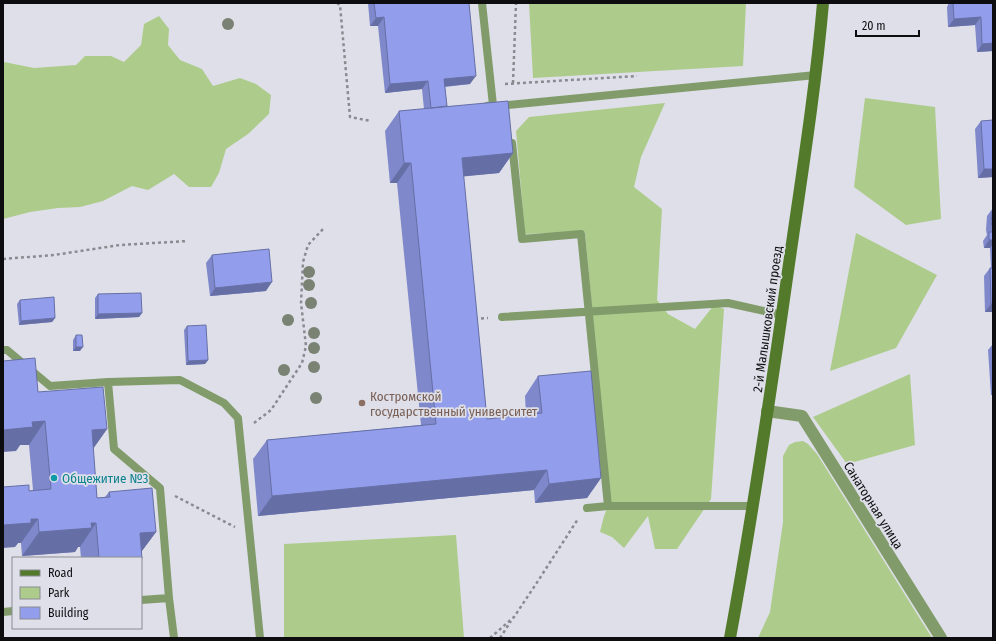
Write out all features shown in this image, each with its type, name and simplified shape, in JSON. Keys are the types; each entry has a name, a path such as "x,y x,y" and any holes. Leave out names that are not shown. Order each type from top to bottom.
{"street":[{"name":"2-й Малышковский проезд","path":"730,638 768,411 816,75 823,3"},
{"name":"Санаторная улица","path":"768,411 802,416 941,638"}],"lane":[{"path":"482,3 493,105"},
{"path":"478,108 493,105 508,109 816,75"},
{"path":"511,136 522,239 581,234 608,506"},
{"path":"502,317 728,303 782,315"},
{"path":"3,350 7,350 50,386 108,382 180,380 224,403 238,418 260,638"},
{"path":"108,382 114,449 160,488 169,598 174,638"},
{"path":"587,508 608,506 752,506"},
{"path":"142,600 169,598"}],"path":[{"path":"337,3 340,5 350,117 371,121"},
{"path":"513,83 516,3"},
{"path":"490,84 640,76"},
{"path":"240,434 271,410 302,363 306,346 301,303 303,262 308,245 324,228"},
{"path":"3,259 54,255 120,245 188,241"},
{"path":"468,320 502,317"},
{"path":"160,488 250,534"},
{"path":"500,638 577,520 587,508"},
{"path":"490,638 514,617"}],"green space":[{"path":"529,3 746,3 743,66 533,78"},
{"path":"159,16 169,29 168,45 180,60 202,69 213,86 240,78 256,84 271,95 269,114 248,134 226,149 219,173 211,187 189,187 174,174 148,190 132,186 103,201 80,207 30,212 3,219 3,59 4,62 34,68 76,65 85,56 111,56 124,62 141,45 144,24"},
{"path":"865,98 935,107 941,219 906,225 854,187"},
{"path":"665,103 641,157 634,187 662,209 657,300 668,314 695,329 714,305 724,309 711,499 677,549 655,549 648,516 624,548 612,537 600,532 604,516 610,502 585,232 525,234 516,131 529,117"},
{"path":"856,233 937,275 896,348 830,371"},
{"path":"910,374 915,445 847,464 813,417"},
{"path":"803,441 808,444 817,454 932,638 758,638 770,612 783,522 783,456 789,445 795,442"},
{"path":"456,535 464,638 284,638 284,544"}],"building":[{"path":"374,3 469,3 476,76 444,79 447,106 431,108 428,81 390,84 384,17 376,18"},
{"path":"953,3 993,3 993,43 982,44 981,17 954,19"},
{"path":"508,101 513,153 462,158 487,419 542,413 538,376 591,371 601,478 549,484 547,470 272,496 267,440 436,424 411,163 404,163 399,111"},
{"path":"993,120 993,169 984,169 981,121"},
{"path":"993,208 993,228 991,222"},
{"path":"989,232 993,232 993,240 989,240"},
{"path":"269,249 272,282 215,288 212,255"},
{"path":"990,268 993,268 993,304 991,304"},
{"path":"141,293 142,313 98,314 98,294"},
{"path":"54,297 55,318 21,321 20,300"},
{"path":"206,325 208,360 188,361 187,326"},
{"path":"76,335 82,335 83,347 76,347"},
{"path":"35,358 38,392 103,387 107,429 92,430 97,498 110,497 109,492 152,488 156,532 140,533 142,557 99,557 96,523 91,523 92,528 39,532 38,519 31,519 31,523 3,525 3,487 29,485 29,491 51,489 45,421 32,422 33,427 3,430 3,361"}],"place":[{"name":"Костромской государственный университет","path":"362,403"},
{"name":"Общежитие №3","path":"54,478"}]}
